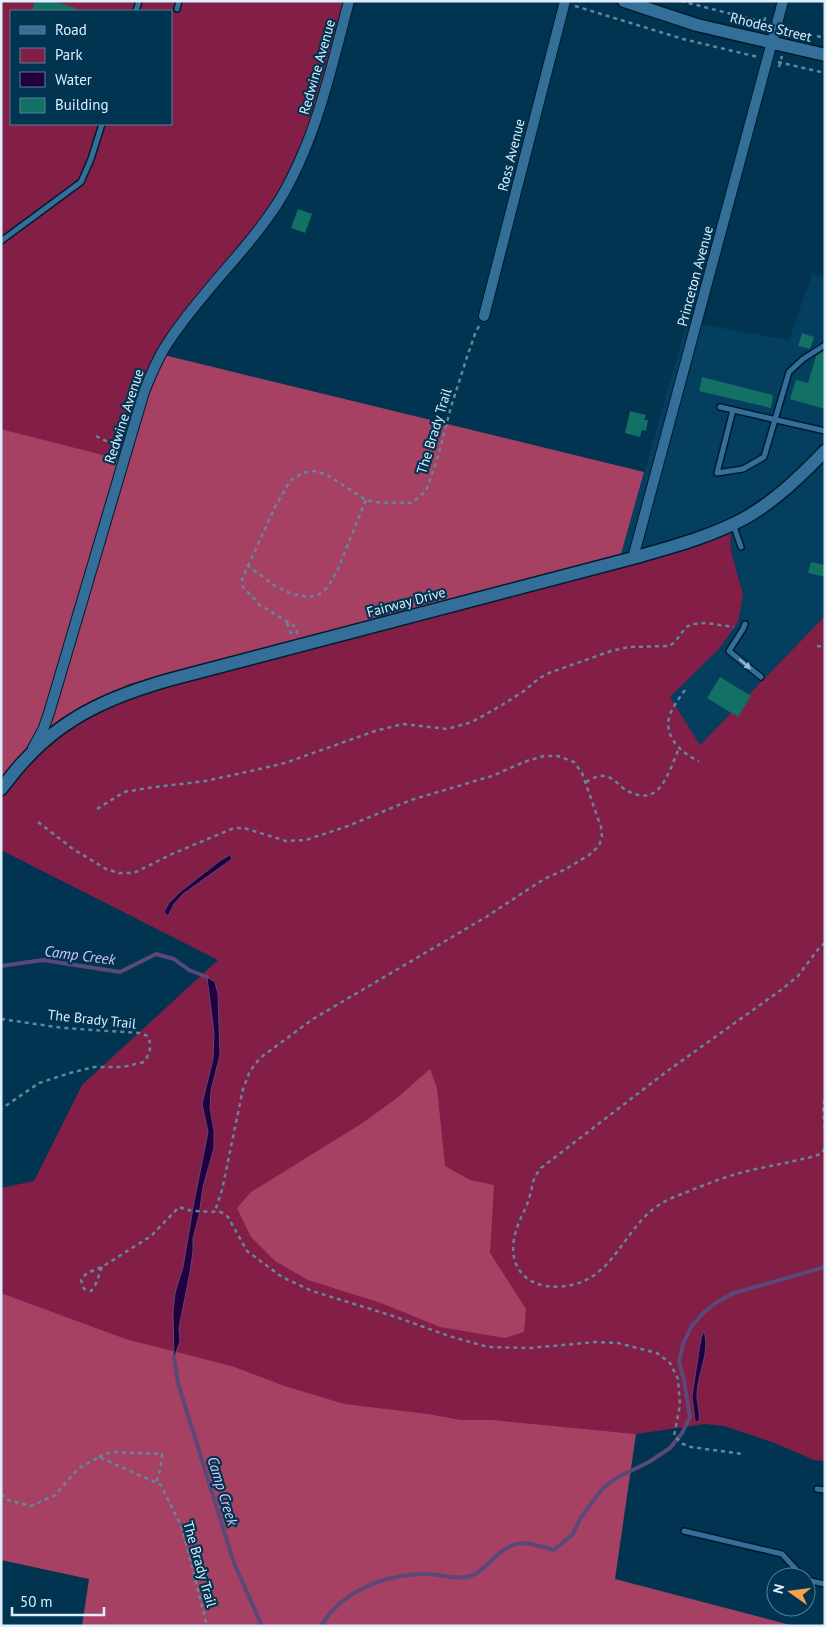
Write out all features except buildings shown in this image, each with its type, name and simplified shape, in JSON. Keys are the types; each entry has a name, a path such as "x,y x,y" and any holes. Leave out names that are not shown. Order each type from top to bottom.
{"street":[{"name":"Redwine Avenue","path":"26,759 37,744 50,713 126,450 154,366 168,342 185,319 278,202 292,178 315,124 349,1"},
{"name":"Rhodes Street","path":"624,1 697,25 825,55"},
{"name":"Princeton Avenue","path":"633,558 783,1"},
{"name":"Ross Avenue","path":"484,316 565,2"},
{"name":"Fairway Drive","path":"1,789 26,759 64,726 83,713 125,693 299,641 633,558 698,538 746,517 782,492 825,451"}],"lane":[{"path":"176,9 179,1"},
{"path":"1,241 81,182 91,159 102,125"},
{"path":"733,410 717,473 743,469 764,457 789,372 803,359 825,345"},
{"path":"720,407 825,431"},
{"path":"732,524 740,546"},
{"path":"744,626 729,650 761,677"},
{"path":"817,1489 825,1490"},
{"path":"684,1531 782,1554 794,1567"}],"path":[{"path":"681,1 825,38"},
{"path":"565,2 683,39 825,73"},
{"name":"The Brady Trail","path":"287,621 260,606 243,587 242,579 275,507 290,481 302,473 316,471 329,476 366,500 381,503 412,504 426,491 466,360 475,334 484,316"},
{"path":"96,436 126,450"},
{"path":"247,565 275,586 292,594 309,597 318,595 328,587 337,571 366,500"},
{"path":"287,621 296,626 299,641"},
{"path":"287,621 290,635 299,641"},
{"path":"97,808 124,792 205,781 284,763 376,731 403,724 447,729 472,722 524,691 548,673 629,647 669,646 675,642 686,627 692,624 706,623 744,626"},
{"path":"817,646 825,647"},
{"path":"685,690 673,707 669,728 679,748 691,758 699,761"},
{"path":"586,782 596,777 611,777 632,793 650,796 659,790 666,780 679,748"},
{"path":"38,822 73,849 106,869 119,873 134,874 172,854 234,828 244,828 286,841 306,840 348,826 411,800 492,776 524,762 544,756 558,756 574,762 582,773 601,827 602,838 598,846 589,855 566,869 544,879 486,917 313,1019 260,1058 250,1071 242,1089 222,1190 215,1211"},
{"path":"825,943 798,976 666,1072 541,1168 532,1182 531,1194 515,1232 513,1251 517,1268 528,1281 541,1285 559,1287 576,1284 594,1276 606,1267 639,1222 656,1206 707,1184 754,1169 815,1156 822,1153 825,1148"},
{"name":"The Brady Trail","path":"1,1019 63,1028 140,1033 148,1036 151,1045 150,1054 144,1062 123,1067 94,1067 70,1072 39,1083 1,1109"},
{"path":"825,1100 823,1105 825,1132"},
{"path":"102,1267 96,1286 90,1291 84,1289 81,1280 87,1273 102,1267 151,1236 179,1207 190,1210 221,1212 228,1216 247,1251 282,1277 312,1291 393,1316 449,1336 488,1348 530,1348 596,1342 618,1343 656,1353 670,1363 678,1379 680,1406 674,1436 683,1444 692,1447 743,1454"},
{"path":"1,1494 8,1500 31,1506 56,1496 79,1468 99,1458 111,1452 162,1454 161,1467 156,1483 99,1458"},
{"name":"The Brady Trail","path":"156,1483 161,1485 182,1528 207,1626"}],"shaded area":[{"path":"812,274 825,277 825,616 700,745 670,697 718,650 743,594 731,551 730,527 621,554 687,322 789,340"},
{"path":"164,355 644,472 621,554 297,646 129,684 10,767 1,787 1,429 123,460"},
{"path":"430,1069 437,1088 445,1166 470,1180 494,1185 490,1253 526,1309 524,1332 505,1338 440,1327 381,1303 308,1280 275,1261 251,1237 237,1208 251,1192 361,1124 397,1098"},
{"path":"1,1293 126,1339 232,1366 285,1386 345,1404 429,1414 461,1420 493,1420 636,1434 615,1579 794,1626 82,1626 89,1579 1,1560"}],"green space":[{"path":"1,1 346,1 311,122 278,193 164,355 123,460 1,429"},
{"path":"730,527 731,551 743,594 738,622 718,650 670,697 700,745 825,616 825,1461 814,1460 772,1442 724,1426 705,1424 636,1434 493,1420 461,1420 429,1414 345,1404 285,1386 232,1366 126,1339 1,1293 1,1188 34,1181 82,1085 218,960 1,850 1,787 10,767 129,684 297,646 621,554"}],"water":[{"path":"230,855 232,859 183,894 174,904 168,916 164,912 169,903 180,892"},
{"path":"207,977 215,982 218,994 220,1055 211,1090 210,1108 214,1131 214,1148 203,1187 193,1239 190,1272 179,1328 180,1341 174,1358 173,1312 175,1293 183,1267 208,1132 202,1104 213,1059 214,1033"},
{"path":"704,1331 706,1339 705,1356 697,1390 699,1422 695,1421 692,1396 701,1338"}],"waterway":[{"name":"Camp Creek","path":"1,966 43,960 120,972 156,954 174,959 189,970 207,977"},
{"path":"321,1626 342,1602 377,1582 416,1574 455,1577 471,1576 507,1548 521,1543 554,1550 573,1534 581,1517 603,1488 618,1477 649,1462 670,1448 682,1433 690,1417 679,1362 683,1344 691,1327 703,1313 717,1302 734,1293 825,1267"},
{"name":"Camp Creek","path":"174,1358 178,1383 234,1563 262,1626"}]}
